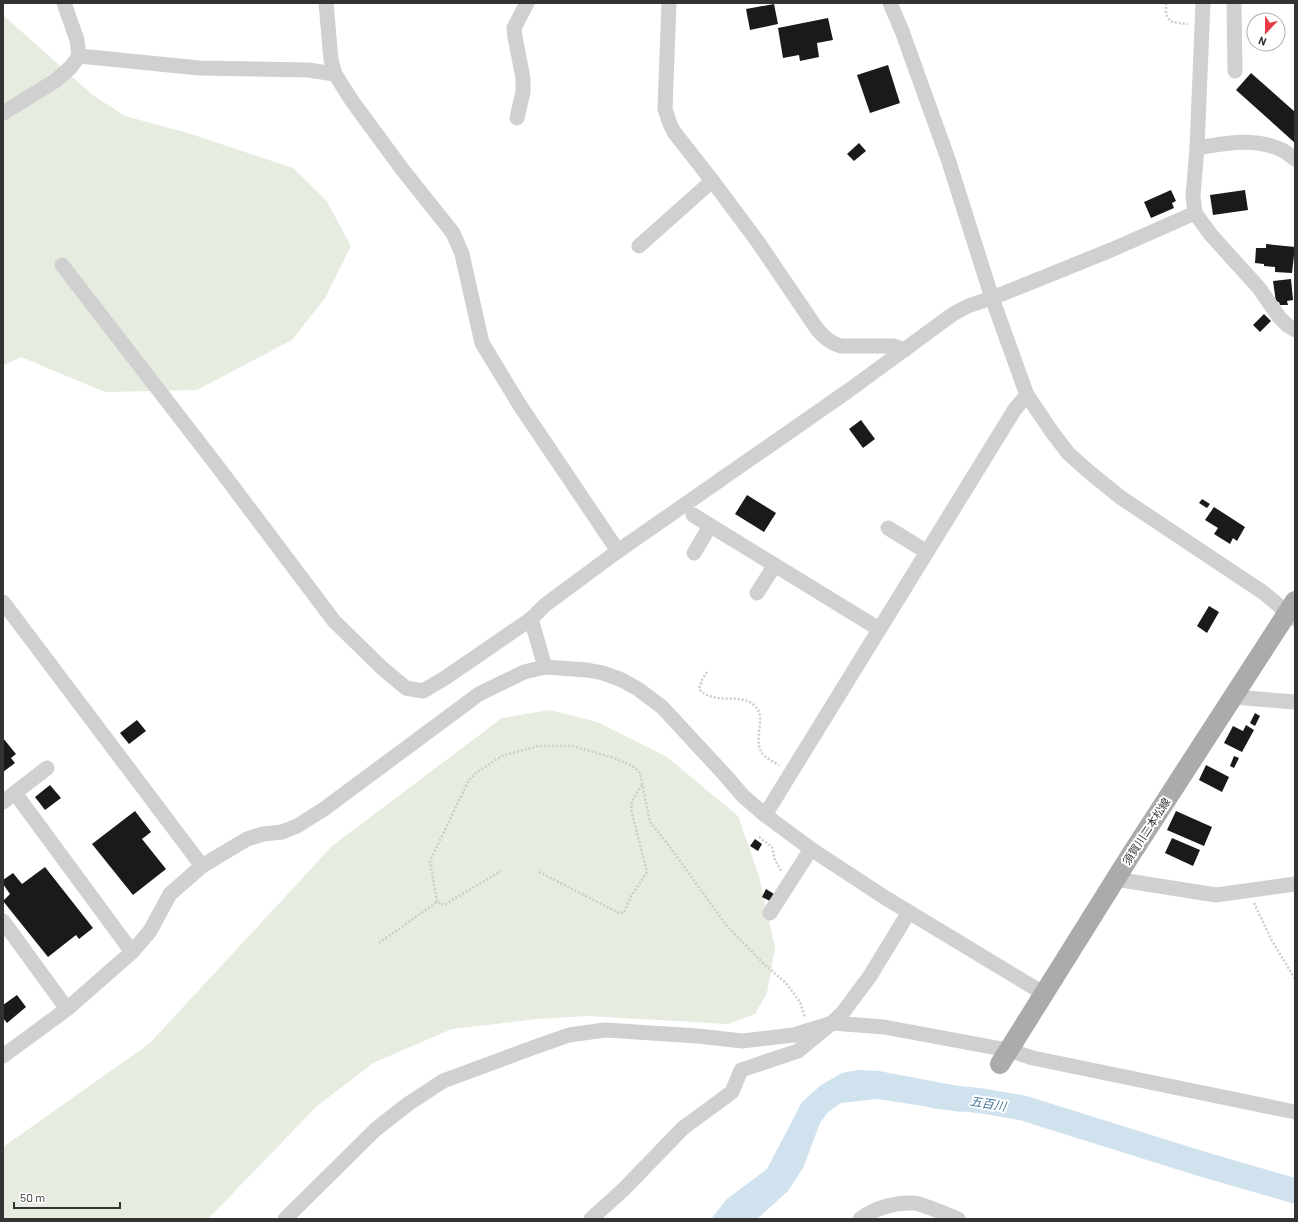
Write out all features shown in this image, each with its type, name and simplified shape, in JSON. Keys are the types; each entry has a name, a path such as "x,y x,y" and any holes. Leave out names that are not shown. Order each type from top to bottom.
{"main road":[{"name":"須賀川二本松線","path":"1004,1057 1115,879 1234,697 1293,611"}],"street":[{"path":"3,113 55,81 70,68 79,56 77,40 64,3"},
{"path":"326,3 331,60 335,74 352,101 402,169 453,233 462,254 482,343 519,404 618,551"},
{"path":"517,118 523,92 523,78 514,28 527,3"},
{"path":"669,3 665,109 674,132 758,242 817,329 826,339 841,346 894,346 905,350"},
{"path":"890,3 948,159 992,298 1027,395 1068,453 1120,497 1293,611"},
{"path":"1203,3 1197,148 1193,196 1195,213 1211,235 1260,288 1279,317 1295,330"},
{"path":"1234,3 1235,71"},
{"path":"79,56 199,68 308,70 335,74"},
{"path":"1197,148 1254,142 1282,150 1295,159"},
{"path":"639,246 712,181"},
{"path":"62,265 218,467 334,622 382,668 406,688 423,691 445,678 531,619 545,605 618,551 842,395 953,314 968,306 992,298 1111,250 1195,213"},
{"path":"765,815 1015,409 1027,395"},
{"path":"693,515 879,629"},
{"path":"694,553 710,526"},
{"path":"888,528 927,552"},
{"path":"756,593 775,565"},
{"path":"3,602 202,866"},
{"path":"531,619 545,667"},
{"path":"3,1056 67,1009 132,952 150,931 170,894 202,866 247,839 263,834 282,832 296,826 324,808 479,694 524,672 545,667 587,670 603,673 622,680 638,689 662,707 743,796 765,815 811,849 909,912 1043,993"},
{"path":"1234,697 1295,702"},
{"path":"47,768 9,797 132,952"},
{"path":"770,914 811,849"},
{"path":"1115,879 1216,895 1295,884"},
{"path":"592,1219 624,1189 683,1128 732,1092 741,1070 798,1051 832,1023 844,1011 870,976 909,912"},
{"path":"3,921 67,1009"},
{"path":"285,1219 376,1129 408,1104 444,1081 569,1035 605,1030 698,1036 742,1041 794,1035 832,1023 884,1027 1004,1057 1033,1058 1295,1112"},
{"path":"860,1219 884,1206 915,1203 958,1219"}],"path":[{"path":"1166,3 1166,14 1170,21 1178,23 1203,24"},
{"path":"707,672 699,689 711,697 744,700 754,705 760,716 759,747 762,754 791,773"},
{"path":"437,902 430,861 469,780 476,773 502,756 538,746 573,746 614,758 633,766 640,773 650,822 667,843 726,925 763,964 786,984 800,1002 809,1031"},
{"path":"540,872 619,912 624,913 630,898 647,872 631,810 632,801 643,785"},
{"path":"759,837 772,847 779,868 790,882"},
{"path":"437,902 444,906 502,871"},
{"path":"1248,890 1271,939 1295,979"},
{"path":"379,944 437,902"}],"shaded area":[{"path":"3,15 94,96 125,116 191,134 293,168 326,200 351,246 325,298 292,340 197,390 105,392 21,357 3,366"},
{"path":"550,710 597,722 667,757 738,816 759,876 775,948 767,993 755,1014 728,1024 587,1016 538,1019 452,1029 373,1063 316,1107 208,1219 3,1219 3,1147 149,1044 332,846 502,718"}],"water":[{"path":"858,1070 879,1071 974,1089 961,1112 878,1099 841,1103 828,1112 820,1123 803,1168 788,1191 757,1219 711,1219 727,1199 767,1169 802,1102 821,1085 842,1073"}],"building":[{"path":"774,4 778,24 750,30 746,9"},
{"path":"828,18 833,40 817,43 819,57 800,61 799,55 783,58 778,28"},
{"path":"888,65 900,103 870,113 857,75"},
{"path":"1251,73 1295,112 1295,143 1236,90"},
{"path":"859,143 866,151 854,161 847,154"},
{"path":"1171,190 1176,201 1172,203 1174,208 1151,218 1144,202"},
{"path":"1245,190 1248,210 1213,215 1210,195"},
{"path":"1266,244 1295,247 1292,273 1275,272 1275,267 1255,263 1256,248 1266,248"},
{"path":"1291,279 1293,300 1287,301 1288,305 1280,305 1279,302 1276,302 1273,281"},
{"path":"1264,314 1271,321 1260,332 1253,325"},
{"path":"861,420 875,439 863,448 849,429"},
{"path":"747,495 776,513 764,532 735,514"},
{"path":"1202,499 1210,504 1207,508 1199,503"},
{"path":"1214,507 1245,527 1237,541 1233,538 1230,544 1214,534 1218,528 1205,520"},
{"path":"1209,606 1219,612 1207,633 1197,626"},
{"path":"1255,713 1260,716 1255,726 1250,723"},
{"path":"137,720 146,731 129,744 120,733"},
{"path":"1246,725 1254,730 1242,752 1224,743 1233,726 1243,731"},
{"path":"3,738 16,754 11,758 15,763 3,772"},
{"path":"1234,756 1239,758 1234,768 1230,766"},
{"path":"1206,765 1229,777 1222,792 1199,780"},
{"path":"50,785 61,798 45,810 35,797"},
{"path":"135,811 151,832 142,839 166,869 133,895 92,844"},
{"path":"1176,811 1212,827 1204,846 1167,830"},
{"path":"1172,838 1200,850 1193,866 1165,853"},
{"path":"755,839 762,844 758,851 750,846"},
{"path":"45,867 93,928 79,939 76,935 48,957 3,901 10,894 3,884 3,880 13,873 22,884"},
{"path":"766,889 774,894 770,901 762,897"},
{"path":"17,995 26,1007 7,1023 3,1018 3,1005"}],"waterway":[{"name":"五百川","path":"935,1096 983,1101 1023,1108 1202,1164 1295,1191"}]}
